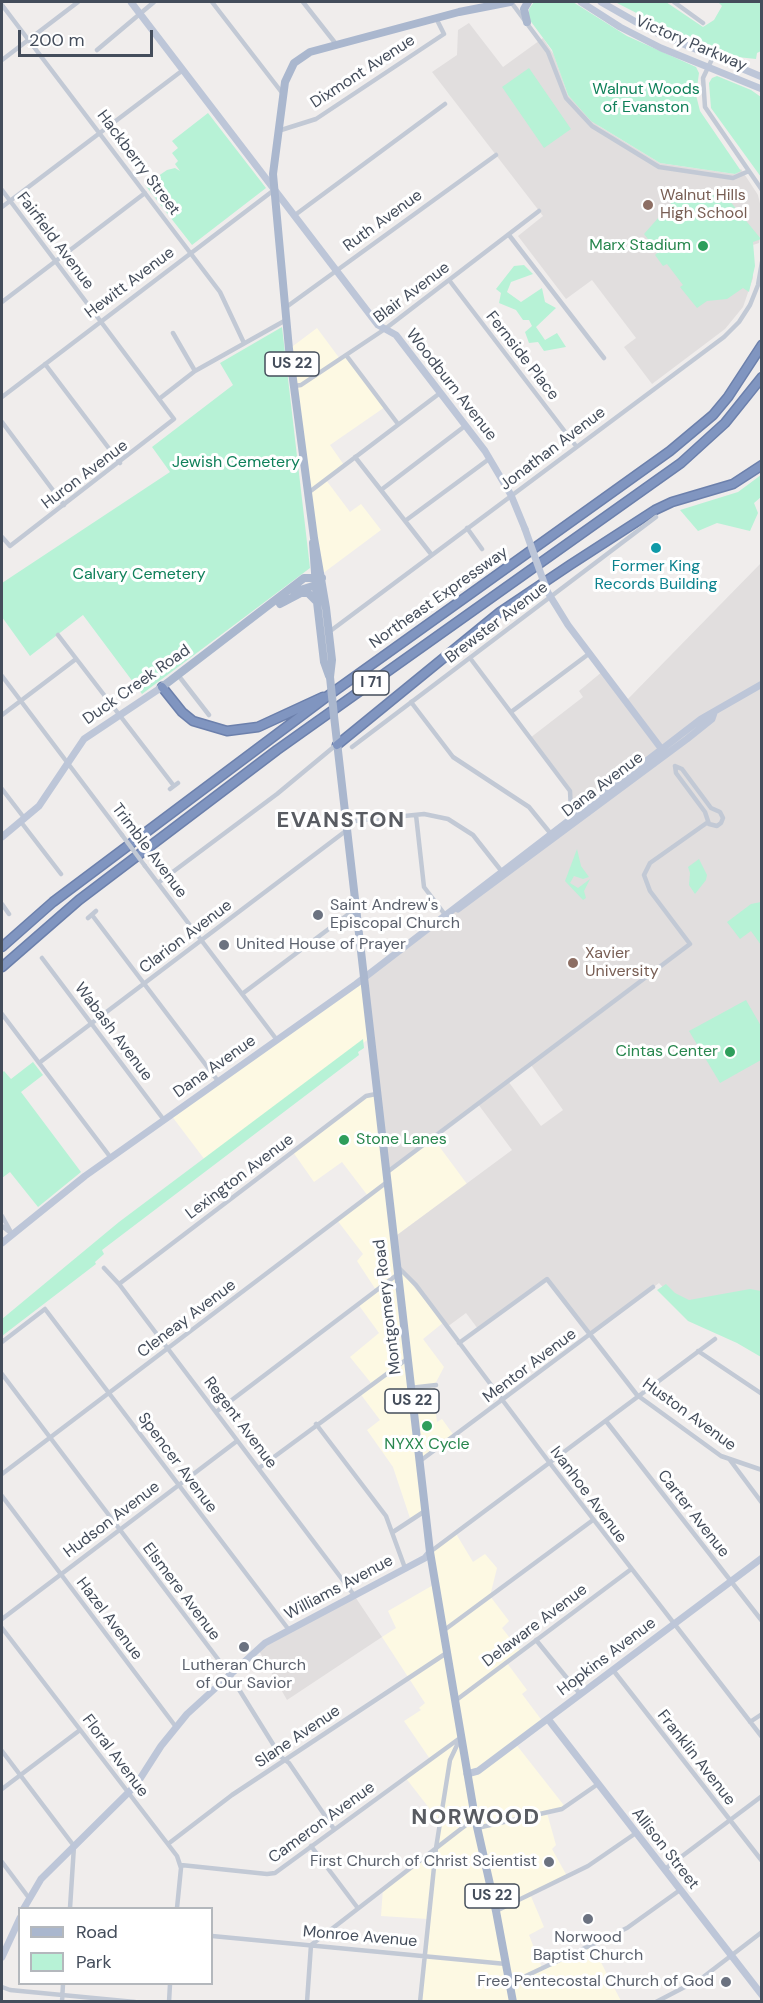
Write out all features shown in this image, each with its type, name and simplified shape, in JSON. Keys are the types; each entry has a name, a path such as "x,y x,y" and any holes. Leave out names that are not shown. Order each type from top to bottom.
{"highway":[{"name":"Northeast Expressway","path":"2,947 62,895 329,695 604,500 691,435 728,397 762,345"},
{"name":"Northeast Expressway","path":"2,967 79,900 277,750 681,463 725,423 762,377"},
{"path":"337,745 500,612 570,565 655,510 672,502 733,484 762,465"},
{"path":"162,687 182,712 194,721 227,731 258,727 309,701 329,695"}],"main road":[{"name":"US 22","path":"274,190 273,174 283,94 290,70 299,59 309,52 487,4 500,5 513,2"},
{"path":"527,22 524,9 528,2"},
{"name":"Montgomery Road","path":"274,190 294,386 319,581 332,660 330,677 337,745 424,1511 460,1738 513,2001"},
{"name":"Montgomery Road","path":"319,581 316,602 324,663 330,677"},
{"name":"Duck Creek Road","path":"162,687 281,597 319,581"},
{"path":"264,610 301,593 308,594 316,602"}],"street":[{"path":"2,60 78,2"},
{"name":"Woodburn Avenue","path":"131,2 378,325 396,335 489,459 511,495 548,594 664,752"},
{"path":"97,50 154,2"},
{"path":"212,2 283,94"},
{"path":"303,2 336,45"},
{"path":"513,2 548,52 566,98 592,126 659,167 733,178 749,171"},
{"name":"Victory Parkway","path":"581,2 638,37 707,68 762,89"},
{"name":"Victory Parkway","path":"601,2 650,30 762,77"},
{"path":"674,2 704,23"},
{"name":"Hackberry Street","path":"2,4 220,292 244,343"},
{"name":"Dixmont Avenue","path":"278,131 316,119 444,33 436,18"},
{"path":"713,57 702,86 705,107 762,190"},
{"path":"2,207 183,70"},
{"path":"294,216 445,104"},
{"name":"Ruth Avenue","path":"285,308 496,155"},
{"name":"Fairfield Avenue","path":"2,190 174,422"},
{"name":"Hewitt Avenue","path":"2,397 274,190"},
{"path":"2,302 145,193"},
{"name":"Blair Avenue","path":"294,386 301,385 385,329 539,211"},
{"path":"509,235 604,358"},
{"name":"Jonathan Avenue","path":"328,632 732,330 745,314 754,295 762,262"},
{"name":"Fernside Place","path":"448,280 576,446"},
{"path":"159,399 195,371 286,320"},
{"path":"173,333 195,371"},
{"path":"346,355 398,424"},
{"path":"45,364 120,463"},
{"path":"308,493 440,393"},
{"path":"2,422 64,505"},
{"name":"Huron Avenue","path":"2,537 10,546 174,422"},
{"path":"381,490 465,426"},
{"path":"356,456 431,555"},
{"path":"405,521 489,459"},
{"name":"Brewster Avenue","path":"352,747 470,658 548,594 656,517"},
{"path":"467,528 482,549"},
{"path":"58,636 174,786"},
{"path":"511,712 590,653"},
{"path":"470,658 570,791 575,819"},
{"path":"2,715 76,659"},
{"path":"178,675 209,715"},
{"name":"Trimble Avenue","path":"2,676 277,1040"},
{"name":"Dana Avenue","path":"2,1243 111,1158 363,979 714,713 742,693 762,684"},
{"name":"Duck Creek Road","path":"2,837 39,806 84,739 162,687"},
{"path":"411,702 453,757 529,807 552,836"},
{"path":"158,884 277,795 337,745"},
{"path":"664,752 675,766 682,769 711,808 722,815 721,823 717,826 708,822 705,812 676,773 675,766"},
{"path":"2,789 61,874"},
{"path":"416,815 424,887 446,916"},
{"path":"346,826 416,815 441,817 465,828 503,873"},
{"path":"386,1173 690,944 650,891 644,875 650,862 708,822"},
{"name":"Clarion Avenue","path":"39,1063 202,940 346,826"},
{"path":"2,904 9,914"},
{"path":"242,994 350,913 356,912"},
{"path":"92,915 218,1081"},
{"name":"Wabash Avenue","path":"42,958 164,1120"},
{"path":"2,1014 111,1158"},
{"name":"Lexington Avenue","path":"119,1284 366,1096 376,1094"},
{"name":"Cleneay Avenue","path":"2,1474 387,1182"},
{"path":"2,1216 10,1226 12,1234"},
{"path":"2,1226 12,1234"},
{"name":"Regent Avenue","path":"105,1268 354,1595"},
{"path":"216,1412 397,1270"},
{"name":"Ivanhoe Avenue","path":"397,1270 408,1275 630,1570 762,1737"},
{"name":"Huston Avenue","path":"459,1343 547,1279 637,1395 730,1460 762,1470"},
{"name":"Mentor Avenue","path":"420,1461 592,1335 653,1287"},
{"name":"Spencer Avenue","path":"2,1342 45,1309 289,1630"},
{"name":"Williams Avenue","path":"24,1907 41,1879 128,1793 176,1727 270,1639 405,1568 430,1552 606,1421 637,1395 715,1339"},
{"path":"698,1351 762,1394"},
{"path":"259,1468 407,1359"},
{"name":"Elsmere Avenue","path":"2,1374 230,1675 334,1829"},
{"path":"410,1388 436,1385"},
{"name":"Carter Avenue","path":"606,1421 762,1621"},
{"path":"316,1424 386,1516 405,1568"},
{"name":"Hudson Avenue","path":"2,1619 237,1441"},
{"path":"730,1460 762,1503"},
{"name":"Hazel Avenue","path":"2,1497 176,1727"},
{"path":"393,1532 424,1511"},
{"path":"442,1632 593,1520"},
{"name":"Hopkins Avenue","path":"467,1774 478,1771 762,1558"},
{"name":"Delaware Avenue","path":"454,1701 630,1570"},
{"name":"Floral Avenue","path":"2,1629 168,1844 181,1865"},
{"path":"536,1640 580,1694"},
{"name":"Slane Avenue","path":"168,1844 232,1795 445,1653"},
{"name":"Franklin Avenue","path":"613,1670 762,1861"},
{"path":"750,1722 762,1714"},
{"name":"Allison Street","path":"548,1719 762,1995"},
{"path":"2,1790 80,1730"},
{"path":"420,2001 436,1848 450,1760 460,1738"},
{"name":"Cameron Avenue","path":"181,1865 271,1874 460,1738"},
{"path":"2,1751 74,1846 70,1907"},
{"path":"477,1828 562,1809 598,1784"},
{"path":"665,1869 762,1796"},
{"path":"307,2001 311,1945 357,1907 475,1818"},
{"path":"496,1911 588,1866 636,1833"},
{"path":"311,1846 357,1907"},
{"path":"2,1862 29,1898"},
{"path":"177,1907 181,1865"},
{"path":"508,1984 627,1928 680,1890"},
{"path":"2,1957 18,1922"},
{"path":"656,2001 702,1978 762,1932"},
{"name":"Monroe Avenue","path":"213,1936 506,1964"},
{"path":"62,2001 63,1985"},
{"path":"169,2001 170,1985"},
{"path":"2,1987 10,1990 135,2001"}],"shaded area":[{"name":"Walnut Hills High School","path":"469,23 503,67 543,38 554,55 568,95 599,126 660,163 735,174 741,169 758,195 761,208 759,243 753,245 753,278 743,307 725,329 652,384 624,347 636,338 592,280 566,299 518,236 543,216 432,72 457,55 458,30"},
{"path":"317,328 340,359 346,355 385,407 330,445 344,465 326,480 350,512 361,504 381,530 322,574 289,349"},
{"name":"Xavier University","path":"761,563 761,1315 672,1297 659,1283 592,1335 547,1279 478,1329 466,1313 447,1327 397,1266 393,1238 512,1150 478,1104 386,1173 363,979 572,814 571,795 530,738 583,697 579,691 603,671 626,701","holes":["531,1065 563,1110 541,1126 508,1081"]},
{"path":"363,979 370,1038 205,1160 171,1115"},
{"path":"376,1094 433,1138 467,1184 393,1238 404,1270 444,1322 423,1339 444,1367 433,1388 437,1422 442,1419 455,1437 420,1461 425,1511 410,1518 393,1467 367,1430 380,1420 359,1392 371,1383 350,1357 379,1333 358,1304 376,1290 357,1261 363,1254 337,1220 368,1196 342,1162 314,1182 293,1152 366,1096"},
{"path":"455,1532 473,1562 485,1554 497,1568 490,1596 509,1621 502,1628 521,1652 507,1663 527,1690 522,1694 543,1722 515,1743 566,1808 547,1813 556,1845 552,1849 567,1876 530,1894 544,1927 529,1935 542,1968 592,1945 621,2001 420,2001 428,1919 381,1916 383,1888 436,1848 440,1822 405,1777 430,1759 404,1721 421,1710 419,1708 425,1703 382,1637 396,1628 388,1611 435,1584 430,1552"},
{"path":"354,1595 382,1637 287,1700 258,1649"}],"green space":[{"name":"Walnut Woods of Evanston","path":"534,2 573,2 627,36 696,67 699,73 696,95 700,111 741,171 735,174 660,163 591,121 568,95 552,50 529,19 529,9"},
{"path":"615,2 666,2 703,27 714,20 722,6 718,2 761,2 761,51 757,53 756,59 728,56 703,42 697,44"},
{"path":"529,68 571,129 544,148 502,87"},
{"name":"Walnut Woods of Evanston","path":"717,76 751,90 761,97 761,177 711,108 709,83"},
{"path":"208,113 266,188 192,245 145,185 167,170 175,168 180,171 175,164 178,161 172,153 178,148 172,141"},
{"name":"Marx Stadium","path":"704,192 729,200 761,239 753,242 755,266 749,292 743,288 727,299 707,301 697,308 680,287 683,285 667,264 663,266 655,255 658,252 644,234 674,200 686,194"},
{"path":"524,265 533,274 511,282 507,292 521,302 542,288 545,302 556,308 536,327 545,340 557,333 566,347 544,351 538,342 529,343 525,332 532,326 529,320 523,320 516,310 499,303 501,293 496,289 514,266"},
{"path":"282,327 310,568 142,694 83,615 30,656 2,617 2,583 170,472 152,447 233,385 220,363"},
{"path":"761,475 761,497 754,503 758,513 750,531 717,523 698,531 680,510 738,492"},
{"path":"577,849 581,866 589,877 583,879 574,876 570,883 578,888 590,879 584,891 586,898 583,900 565,881"},
{"path":"699,859 707,875 706,880 695,894 689,885 688,867"},
{"path":"761,902 761,945 751,931 740,939 727,922 751,904"},
{"name":"Cintas Center","path":"746,1000 761,1026 761,1060 720,1083 689,1031"},
{"path":"363,1039 364,1048 358,1052 359,1055 102,1250 104,1254 95,1262 96,1264 2,1336 2,1319 119,1222"},
{"path":"33,1062 43,1075 21,1092 81,1172 38,1207 10,1172 2,1178 2,1073 4,1071 11,1079"},
{"path":"666,1284 675,1293 689,1300 750,1289 761,1291 761,1357 737,1343 688,1321 657,1290"}],"place":[{"name":"Walnut Hills High School","path":"648,205"},
{"name":"Marx Stadium","path":"703,246"},
{"name":"Former King Records Building","path":"656,548"},
{"name":"Saint Andrew's Episcopal Church","path":"318,915"},
{"name":"United House of Prayer","path":"224,945"},
{"name":"Xavier University","path":"573,963"},
{"name":"Cintas Center","path":"730,1052"},
{"name":"Stone Lanes","path":"344,1140"},
{"name":"NYXX Cycle","path":"427,1426"},
{"name":"Lutheran Church of Our Savior","path":"244,1647"},
{"name":"First Church of Christ Scientist","path":"549,1862"},
{"name":"Norwood Baptist Church","path":"588,1919"},
{"name":"Free Pentecostal Church of God","path":"726,1982"}],"district":[{"name":"EVANSTON","path":"341,821"},
{"name":"NORWOOD","path":"476,1818"}],"park label":[{"name":"Jewish Cemetery","path":"236,463"},
{"name":"Calvary Cemetery","path":"139,575"}]}
